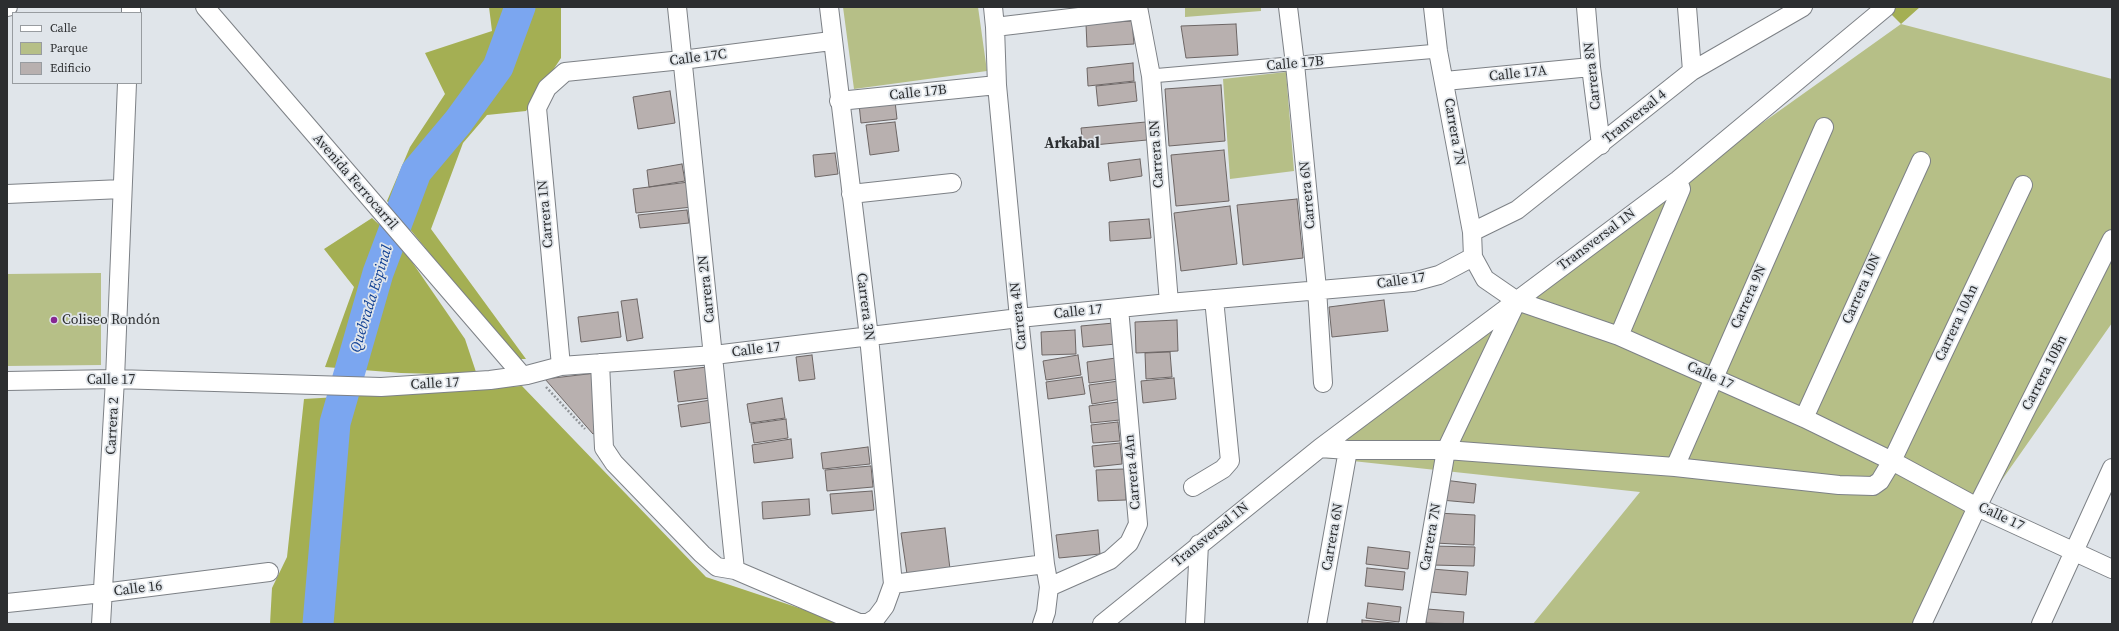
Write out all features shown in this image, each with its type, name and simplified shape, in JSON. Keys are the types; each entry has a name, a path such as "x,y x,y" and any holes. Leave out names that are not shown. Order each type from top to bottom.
{"street":[{"name":"Avenida Ferrocarril","path":"205,7 422,259 528,374"},
{"name":"Carrera 2N","path":"677,7 714,354 735,570"},
{"name":"Carrera 3N","path":"735,570 859,623 868,623 876,618 885,606 893,584 869,337 831,42 829,7"},
{"name":"Carrera 4N","path":"993,7 996,27 997,85 1019,318 1045,564 1050,587 1046,612 1042,624"},
{"name":"Carrera 6N","path":"1288,7 1317,289 1323,383"},
{"name":"Carrera 7N","path":"1433,7 1438,51 1472,232 1473,257"},
{"name":"Carrera 8N","path":"1586,7 1591,67 1601,145"},
{"path":"1687,7 1692,71"},
{"name":"Tranversal 4","path":"1472,232 1517,210 1601,145 1692,71 1803,7"},
{"name":"Transversal 1N","path":"1102,624 1199,544 1320,448 1678,180 1886,7"},
{"path":"996,27 1138,8"},
{"name":"Carrera 5N","path":"1138,8 1151,76 1169,303"},
{"name":"Calle 17C","path":"565,72 831,42"},
{"name":"Calle 17B","path":"1151,76 1438,51"},
{"name":"Calle 17A","path":"1444,81 1591,67"},
{"name":"Carrera 1N","path":"561,366 537,108 547,88 565,72"},
{"name":"Carrera 2","path":"101,624 116,379 127,84"},
{"name":"Calle 17B","path":"839,101 997,85"},
{"name":"Carrera 9N","path":"1675,467 1824,127"},
{"name":"Carrera 10N","path":"1804,418 1921,161"},
{"path":"1619,336 1681,190 1678,180"},
{"path":"851,194 952,183"},
{"name":"Carrera 10An","path":"1675,467 1839,485 1873,486 1880,481 1892,461 2023,185"},
{"path":"7,194 122,189"},
{"name":"Carrera 10Bn","path":"1922,624 1978,506 2112,239"},
{"name":"Calle 17","path":"7,381 116,379 326,384 381,387 490,380 528,374 561,366 714,354 869,337 1019,318 1317,289 1413,282 1439,274 1473,257 1485,279 1517,301 1619,336 1804,418 1892,461 1978,506 2112,569"},
{"path":"1194,487 1223,469 1230,461 1214,299"},
{"name":"Carrera 7N","path":"1416,624 1446,450 1517,301"},
{"name":"Carrera 4An","path":"1050,587 1110,560 1129,543 1138,524 1119,308"},
{"path":"600,363 604,448 614,463 702,554 717,567 735,570"},
{"path":"1320,448 1348,450 1446,450 1675,467"},
{"name":"Carrera 6N","path":"1317,624 1348,450"},
{"path":"2041,624 2112,468"},
{"path":"1195,624 1199,544"},
{"path":"893,584 1045,564"},
{"name":"Calle 16","path":"7,603 102,593 268,572"}],"path":[{"path":"528,374 604,448"}],"green space":[{"path":"489,7 561,7 561,58 526,111 487,115 463,143 431,229 526,359 516,359 387,201 410,147 445,94 425,53 492,31"},
{"path":"843,7 978,7 987,71 854,89"},
{"path":"1185,7 1261,7 1261,11 1185,17"},
{"path":"1884,7 1920,7 1901,24"},
{"path":"1901,24 2112,79 2112,323 1971,524 1924,624 1533,624 1640,492 1297,455"},
{"path":"1286,72 1294,171 1230,179 1223,79"},
{"path":"372,218 399,243 465,339 477,375 401,373 325,367 354,287 324,249"},
{"name":"Coliseo Rondón","path":"101,273 101,365 7,366 7,274"},
{"path":"522,386 706,577 847,624 270,624 272,588 287,557 304,399"}],"building":[{"path":"1132,21 1134,44 1087,47 1086,24"},
{"path":"1236,24 1238,55 1186,58 1181,26"},
{"path":"1133,63 1134,81 1088,86 1087,68"},
{"path":"1135,82 1137,101 1098,106 1096,86"},
{"path":"1221,85 1225,141 1169,146 1165,89"},
{"path":"670,91 675,123 638,129 633,97"},
{"path":"895,101 897,119 861,123 859,104"},
{"path":"895,122 899,151 870,155 866,125"},
{"path":"1146,122 1147,140 1083,146 1081,128"},
{"path":"1224,150 1229,201 1176,206 1171,155"},
{"path":"835,153 838,174 815,177 813,155"},
{"path":"1140,159 1142,176 1110,181 1108,163"},
{"path":"682,164 685,181 649,187 647,170"},
{"path":"689,182 692,207 636,213 633,189"},
{"path":"1297,199 1303,258 1243,265 1237,205"},
{"path":"1230,206 1237,264 1181,271 1174,213"},
{"path":"687,210 689,223 640,228 638,215"},
{"path":"1149,219 1151,238 1110,241 1109,222"},
{"path":"637,299 643,338 627,341 621,301"},
{"path":"1384,300 1388,331 1332,337 1329,307"},
{"path":"618,312 621,337 581,342 578,317"},
{"path":"1177,320 1178,351 1136,353 1135,322"},
{"path":"1114,323 1116,344 1083,347 1081,326"},
{"path":"1075,330 1076,354 1042,355 1041,332"},
{"path":"1170,352 1172,377 1146,379 1145,353"},
{"path":"812,355 815,379 799,381 796,357"},
{"path":"1078,355 1081,375 1046,380 1043,361"},
{"path":"1116,358 1119,379 1089,383 1087,362"},
{"path":"707,367 710,398 678,402 674,371"},
{"path":"596,373 600,430 593,434 545,379"},
{"path":"1082,377 1085,394 1048,399 1046,382"},
{"path":"1174,378 1176,399 1143,403 1141,381"},
{"path":"1119,381 1121,399 1092,404 1089,385"},
{"path":"782,398 785,418 750,423 747,404"},
{"path":"711,400 713,422 681,427 678,405"},
{"path":"1118,402 1120,420 1091,423 1089,406"},
{"path":"786,419 788,438 754,443 751,424"},
{"path":"1118,422 1120,441 1093,443 1091,425"},
{"path":"791,439 793,458 754,463 752,445"},
{"path":"1120,443 1122,464 1094,467 1092,446"},
{"path":"868,447 870,464 823,469 821,453"},
{"path":"871,466 873,487 827,491 825,470"},
{"path":"1124,469 1126,500 1098,501 1096,470"},
{"path":"1444,480 1476,484 1474,503 1441,500"},
{"path":"872,491 874,510 832,514 830,494"},
{"path":"809,499 810,515 763,519 762,502"},
{"path":"1437,513 1475,515 1474,545 1435,543"},
{"path":"945,528 950,569 907,574 901,533"},
{"path":"1098,530 1100,554 1059,558 1056,535"},
{"path":"1432,546 1475,547 1474,566 1432,565"},
{"path":"1368,547 1410,552 1408,569 1366,564"},
{"path":"1367,568 1405,572 1403,590 1365,586"},
{"path":"1432,569 1468,572 1466,595 1430,592"},
{"path":"1368,603 1401,607 1399,622 1366,618"},
{"path":"1427,609 1464,612 1463,624 1426,623"},
{"path":"1362,620 1403,624 1362,624"}],"waterway":[{"name":"Quebrada Espinal","path":"318,624 335,423 378,273 416,172 458,122 498,67 520,7"}],"place":[{"name":"Coliseo Rondón","path":"54,320"}],"district":[{"name":"Arkabal","path":"1072,144"}]}
